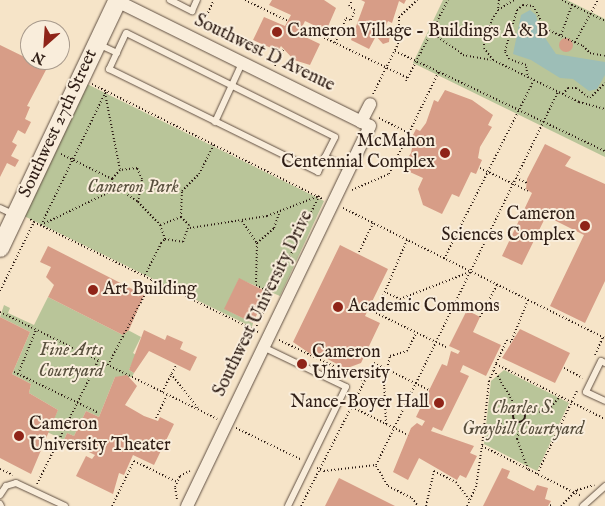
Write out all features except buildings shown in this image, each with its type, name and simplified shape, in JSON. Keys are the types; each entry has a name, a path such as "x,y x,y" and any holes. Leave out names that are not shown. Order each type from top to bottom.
{"street":[{"name":"Southwest 27th Street","path":"0,248 8,212 48,147 116,0"},
{"name":"Southwest D Avenue","path":"116,0 344,114 366,113"},
{"name":"Southwest University Drive","path":"187,506 348,168 370,126 366,113"}],"lane":[{"path":"170,0 192,11 197,0"},
{"path":"126,33 335,137 326,158 318,172 109,69 117,53 126,33"},
{"path":"97,43 117,53"},
{"path":"215,122 242,63"},
{"path":"326,158 348,168"},
{"path":"263,347 346,387 288,506"},
{"path":"605,363 601,361 586,392 605,402"},
{"path":"0,495 6,486 16,483 65,506"},
{"path":"583,506 605,486"}],"path":[{"path":"205,19 214,0"},
{"path":"246,0 288,21"},
{"path":"335,43 346,18 350,20 355,10 349,6 352,0"},
{"path":"409,133 366,113 399,42 399,17 417,0"},
{"path":"302,27 386,67 407,80 448,0"},
{"path":"493,60 484,48 484,34 498,10 499,0"},
{"path":"498,10 514,0"},
{"path":"562,0 605,21"},
{"path":"575,42 598,0"},
{"path":"528,78 526,65 509,59 505,51 517,10 523,4 532,6 540,15 540,24 575,42 590,53 605,56"},
{"path":"561,36 572,5"},
{"path":"432,32 463,55 493,60 558,92 605,109"},
{"path":"394,50 605,151"},
{"path":"332,203 384,179 439,71"},
{"path":"444,258 534,80"},
{"path":"563,94 568,88 576,88 590,98 605,83"},
{"path":"41,225 105,92 120,170"},
{"path":"376,465 558,92"},
{"path":"190,228 181,217 182,191 199,174 214,144"},
{"path":"48,147 112,179 118,188 138,202 160,225 165,239 145,275"},
{"path":"112,179 120,170 137,168 141,174 138,202"},
{"path":"480,168 528,191"},
{"path":"516,178 527,183"},
{"path":"41,225 118,188"},
{"path":"165,239 179,244 190,228 242,221 318,196 255,330"},
{"path":"257,243 274,228 280,210"},
{"path":"8,212 41,225 255,330 365,381"},
{"path":"160,225 181,217"},
{"path":"242,221 257,243 256,285 272,293"},
{"path":"0,291 34,222"},
{"path":"359,252 373,223"},
{"path":"407,240 376,312 448,348"},
{"path":"386,292 400,299 470,272"},
{"path":"108,365 154,279"},
{"path":"480,317 497,285"},
{"path":"467,506 476,487 494,369 507,340 511,342 528,300"},
{"path":"0,312 219,420"},
{"path":"18,374 36,330"},
{"path":"386,424 384,382 389,371 390,356 408,351 416,333"},
{"path":"591,362 604,338"},
{"path":"36,486 98,361"},
{"path":"302,506 374,363 429,390"},
{"path":"496,364 605,419"},
{"path":"162,392 176,366"},
{"path":"564,368 583,378"},
{"path":"494,369 518,410 525,414 549,410 560,397"},
{"path":"537,474 587,370"},
{"path":"14,372 99,413"},
{"path":"171,374 199,410"},
{"path":"156,418 168,394"},
{"path":"352,407 408,435"},
{"path":"514,419 518,410"},
{"path":"525,414 517,440 528,470"},
{"path":"484,429 514,419 522,421"},
{"path":"236,428 321,470 376,465"},
{"path":"482,446 590,500"},
{"path":"112,506 134,461 178,482"},
{"path":"376,465 388,486 412,498 418,506"},
{"path":"426,506 434,471 456,482 470,501"},
{"path":"561,506 575,493 601,480"}],"green space":[{"path":"443,0 567,0 605,19 605,157 413,63"},
{"name":"Cameron Park","path":"87,84 324,201 280,296 239,279 225,309 253,323 252,327 24,216"},
{"name":"Fine Arts Courtyard","path":"48,297 123,335 126,329 141,337 133,353 136,355 129,370 134,373 132,377 115,377 99,417 86,411 74,436 67,433 64,440 47,432 58,410 29,393 31,384 12,374 30,332 0,317 4,305 10,308 8,313 34,325"},
{"name":"Charles S. Graybill Courtyard","path":"504,370 569,403 537,471 484,444 491,381"}],"water":[{"path":"530,10 536,15 539,29 556,54 605,62 605,75 597,89 589,91 573,79 560,78 531,60 513,54 521,15"}],"place":[{"name":"Cameron Village - Buildings A & B","path":"277,32"},
{"name":"McMahon Centennial Complex","path":"445,153"},
{"name":"Cameron Sciences Complex","path":"585,226"},
{"name":"Art Building","path":"93,290"},
{"name":"Academic Commons","path":"338,307"},
{"name":"Cameron University","path":"302,364"},
{"name":"Nance-Boyer Hall","path":"439,403"},
{"name":"Cameron University Theater","path":"19,436"}]}
